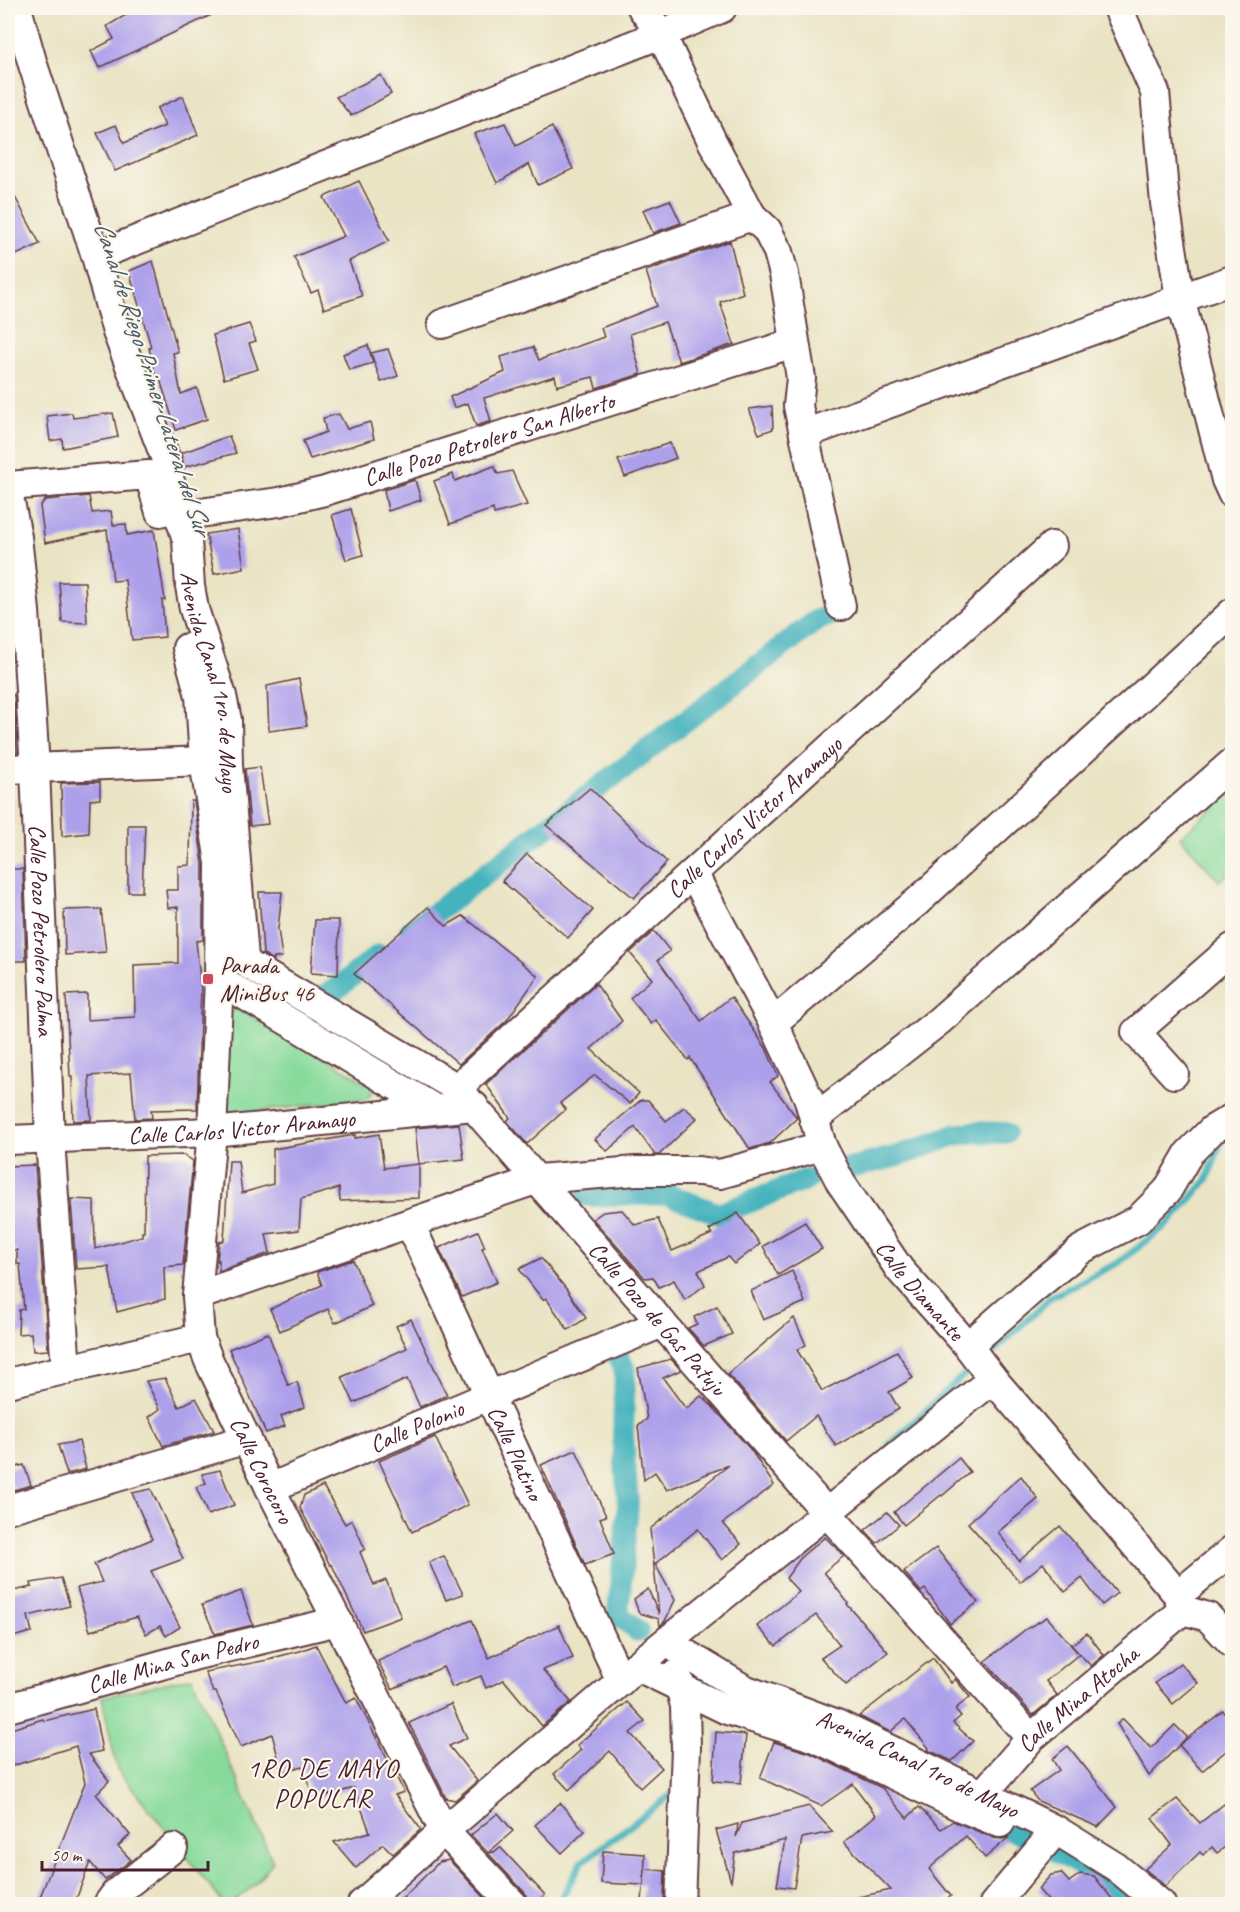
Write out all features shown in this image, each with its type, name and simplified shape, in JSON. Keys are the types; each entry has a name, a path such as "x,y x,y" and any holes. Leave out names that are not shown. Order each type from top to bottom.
{"street":[{"name":"Avenida Canal 1ro. de Mayo","path":"17,8 33,65 96,256 117,332 167,462 171,489 187,540 194,609 222,696 227,720 216,754 243,951"},
{"path":"642,8 661,34 712,141 752,216 767,231 778,252 784,274 801,378 798,406 841,606"},
{"path":"96,256 722,8"},
{"path":"1118,8 1155,92 1165,203 1180,298 1226,480 1233,493"},
{"path":"442,324 752,216"},
{"path":"804,434 1233,280"},
{"name":"Calle Pozo Petrolero San Alberto","path":"178,516 279,502 326,491 794,343"},
{"path":"8,486 149,475 171,547 176,604 216,754 220,863 219,980 435,1108"},
{"name":"Calle Pozo Petrolero Palma","path":"8,492 17,537 25,611 21,769 66,1370"},
{"name":"Calle Carlos Victor Aramayo","path":"8,1140 212,1132 435,1108 466,1097 693,873 1052,546"},
{"path":"773,1023 918,900 1233,613"},
{"path":"21,769 216,754"},
{"path":"814,1119 939,1021 1233,763"},
{"name":"Calle Diamante","path":"693,873 773,1023 808,1097 822,1146 841,1183 900,1270 968,1346 1180,1603 1208,1617 1233,1643"},
{"path":"1174,1074 1136,1032 1233,948"},
{"name":"Calle Pozo de Gas Patuju","path":"243,951 249,965 466,1097 827,1513 1031,1738"},
{"name":"Calle Corocoro","path":"219,980 212,1132 197,1296 200,1338 270,1488 444,1831 513,1905"},
{"path":"968,1346 1033,1288 1082,1249 1138,1220 1167,1191 1189,1153 1212,1130 1233,1118"},
{"path":"197,1296 538,1179 636,1171 699,1171 720,1174 822,1146"},
{"name":"Calle Platino","path":"410,1224 488,1396 629,1674"},
{"name":"Calle Polonio","path":"270,1488 662,1323"},
{"path":"8,1383 200,1338"},
{"path":"362,1905 444,1831 666,1642 993,1379"},
{"path":"8,1509 247,1439"},
{"name":"Calle Mina Atocha","path":"982,1795 1031,1738 1180,1603 1233,1550"},
{"name":"Calle Mina San Pedro","path":"8,1708 193,1656 338,1621"},
{"path":"666,1642 686,1706 680,1905"},
{"name":"Avenida Canal 1ro de Mayo","path":"666,1642 744,1689 837,1724 982,1795 1050,1837 1116,1867 1161,1905"},
{"name":"Avenida Canal 1ro de Mayo","path":"629,1674 682,1688 727,1710 816,1738 963,1808 1016,1829 1050,1837 1098,1876 1139,1905"},
{"path":"994,1905 1050,1837"},
{"path":"108,1905 116,1893 173,1848"}],"green space":[{"path":"1232,791 1232,870 1219,881 1180,837"},
{"path":"238,1007 372,1086 373,1092 366,1099 232,1114 223,1107 230,1013"},
{"path":"192,1677 273,1862 253,1886 231,1904 224,1904 117,1769 102,1697"}],"building":[{"path":"138,8 226,8 99,68 91,51 114,39 107,26"},
{"path":"381,75 391,94 351,116 336,97"},
{"path":"183,96 198,135 115,171 97,133 116,125 124,143 165,126 157,108"},
{"path":"505,123 516,146 552,127 573,169 538,185 529,164 497,183 474,134"},
{"path":"359,181 389,241 349,261 362,296 324,309 318,290 311,293 294,257 344,236 324,197"},
{"path":"8,184 40,244 14,256 8,243"},
{"path":"670,200 681,223 653,233 643,210"},
{"path":"730,241 743,293 720,302 734,344 679,362 665,322 630,334 641,374 596,388 593,377 557,386 555,376 484,398 491,421 476,426 468,403 454,408 450,397 505,372 501,357 533,347 539,360 604,337 601,328 657,306 646,271"},
{"path":"153,261 178,352 173,353 181,394 197,388 207,419 176,430 159,376 156,378 149,348 151,347 129,271"},
{"path":"249,324 256,341 249,343 258,369 224,379 213,335"},
{"path":"368,345 373,363 349,370 343,354"},
{"path":"388,349 398,376 381,382 371,353"},
{"path":"772,406 773,429 759,434 749,409"},
{"path":"72,413 73,418 113,413 118,437 63,448 62,439 50,441 47,416"},
{"path":"339,414 347,429 370,422 374,439 310,459 303,441 326,432 323,418"},
{"path":"229,436 236,453 184,467 181,453"},
{"path":"670,443 676,458 625,477 618,460"},
{"path":"494,466 498,474 512,471 527,505 494,514 493,509 450,524 434,481 453,474 455,481"},
{"path":"415,480 421,500 388,511 384,490"},
{"path":"89,496 92,513 111,511 113,525 126,524 127,535 154,530 165,600 162,600 165,637 132,640 125,580 113,581 107,530 45,543 40,506 45,500"},
{"path":"351,509 363,555 346,560 332,515"},
{"path":"238,529 244,568 214,574 206,534"},
{"path":"59,582 85,582 87,623 62,622"},
{"path":"299,679 307,726 269,731 267,686"},
{"path":"8,695 14,695 17,752 8,753"},
{"path":"260,767 268,824 250,826 245,769"},
{"path":"100,782 100,799 90,800 89,833 62,836 61,783"},
{"path":"590,788 667,862 634,898 546,825"},
{"path":"191,801 194,801 203,864 203,940 196,941 201,989 197,1109 151,1110 152,1118 135,1119 131,1073 89,1076 91,1120 73,1121 66,995 87,994 87,1020 135,1017 134,965 178,963 178,907 168,908 166,890 178,890 178,866 190,865"},
{"path":"128,825 145,825 142,892 128,892"},
{"path":"527,854 593,910 568,938 502,881"},
{"path":"11,869 23,869 26,961 8,961 8,873 11,873"},
{"path":"259,892 282,892 278,929 282,957 274,958 274,960 263,954"},
{"path":"428,907 446,926 463,916 538,976 507,1020 459,1064 354,974"},
{"path":"101,909 106,952 65,955 64,910"},
{"path":"315,920 339,920 338,975 311,973"},
{"path":"654,931 670,951 658,960 701,1021 731,997 766,1048 778,1076 770,1082 797,1118 770,1143 750,1149 690,1058 688,1060 656,1020 651,1024 630,998 652,979 630,953"},
{"path":"596,984 622,1021 591,1049 639,1093 630,1104 595,1075 560,1103 566,1109 527,1144 507,1121 510,1118 486,1084"},
{"path":"641,1100 648,1100 666,1121 684,1107 697,1118 659,1155 655,1155 635,1127 607,1151 595,1139"},
{"path":"459,1124 464,1159 419,1164 415,1128"},
{"path":"379,1134 384,1168 419,1164 419,1198 340,1201 339,1188 301,1199 299,1230 266,1234 270,1253 219,1271 219,1260 217,1261 219,1242 224,1240 229,1161 238,1161 242,1193 273,1184 273,1149 355,1135 355,1138"},
{"path":"184,1155 193,1161 183,1265 164,1267 165,1299 117,1312 109,1267 76,1269 71,1199 94,1200 95,1249 142,1236 144,1232 145,1156"},
{"path":"35,1165 48,1350 33,1351 31,1333 18,1334 19,1310 24,1309 17,1250 8,1251 8,1166"},
{"path":"622,1210 635,1225 658,1219 672,1251 712,1234 709,1230 738,1213 760,1244 734,1264 728,1257 698,1271 705,1285 685,1300 674,1280 659,1287 653,1277 645,1278 593,1219 603,1212"},
{"path":"805,1222 822,1249 778,1275 763,1246"},
{"path":"478,1231 485,1247 482,1248 497,1282 462,1297 439,1248"},
{"path":"541,1258 586,1318 568,1330 546,1298 543,1300 519,1269"},
{"path":"353,1260 372,1306 335,1323 328,1309 280,1331 270,1309 322,1285 317,1272"},
{"path":"792,1271 805,1302 763,1320 751,1291"},
{"path":"717,1306 732,1334 704,1346 688,1328 697,1324 694,1317"},
{"path":"794,1318 806,1345 797,1350 822,1391 897,1351 913,1378 889,1392 899,1409 836,1446 816,1416 786,1441 728,1374"},
{"path":"411,1319 447,1395 420,1407 407,1379 354,1403 342,1377 407,1348 396,1326"},
{"path":"268,1333 288,1385 297,1382 305,1407 281,1416 285,1426 266,1433 229,1349"},
{"path":"671,1359 681,1370 663,1378 686,1409 701,1396 751,1450 774,1485 723,1523 741,1544 722,1560 698,1529 655,1564 675,1600 665,1621 660,1626 659,1619 639,1613 634,1599 648,1589 659,1614 650,1529 729,1465 667,1490 655,1472 644,1480 638,1426 647,1419 638,1368"},
{"path":"165,1378 179,1407 196,1398 214,1431 163,1446 149,1417 160,1409 146,1381"},
{"path":"435,1437 468,1505 412,1532 379,1461"},
{"path":"79,1441 86,1469 67,1474 58,1445"},
{"path":"576,1450 606,1516 600,1518 614,1554 585,1565 541,1465"},
{"path":"959,1458 970,1472 904,1525 894,1512"},
{"path":"24,1465 31,1485 14,1490 8,1469"},
{"path":"220,1470 234,1505 208,1515 196,1487 206,1483 202,1474"},
{"path":"1021,1476 1038,1499 998,1532 1019,1561 1060,1526 1117,1593 1102,1605 1082,1578 1065,1592 1043,1563 1020,1582 968,1523"},
{"path":"323,1486 345,1524 352,1520 365,1549 360,1552 374,1585 386,1580 401,1617 363,1631 332,1565 300,1508 304,1495"},
{"path":"151,1489 183,1559 151,1571 180,1627 166,1636 160,1626 146,1634 137,1617 90,1631 77,1588 102,1582 94,1564 152,1539 132,1493"},
{"path":"887,1512 899,1525 877,1543 865,1530"},
{"path":"825,1537 844,1556 824,1572 847,1604 888,1652 846,1685 821,1658 840,1645 816,1615 776,1646 757,1626 799,1592 786,1578 802,1556"},
{"path":"936,1548 978,1602 950,1624 925,1589 921,1592 904,1572"},
{"path":"444,1556 463,1594 446,1600 429,1562"},
{"path":"61,1578 70,1606 28,1616 32,1632 8,1638 8,1592 32,1587 31,1583"},
{"path":"241,1591 253,1625 215,1634 202,1605"},
{"path":"1047,1617 1079,1654 1046,1681 1057,1695 1033,1715 985,1661 1026,1629"},
{"path":"472,1620 489,1658 559,1625 573,1658 543,1670 571,1702 542,1726 504,1680 486,1688 481,1676 452,1687 443,1667 392,1689 378,1661"},
{"path":"1087,1633 1104,1655 1091,1666 1071,1645"},
{"path":"316,1645 346,1703 356,1698 404,1792 395,1795 420,1828 393,1854 383,1844 356,1868 334,1842 370,1832 354,1788 314,1799 302,1766 282,1772 272,1734 241,1747 205,1672 273,1659"},
{"path":"933,1658 951,1683 955,1679 970,1697 955,1709 961,1716 953,1723 973,1741 952,1761 928,1750 929,1748 905,1719 890,1732 859,1716"},
{"path":"1180,1663 1198,1683 1173,1704 1155,1683"},
{"path":"627,1702 645,1721 630,1733 662,1768 640,1788 610,1751 569,1790 554,1774 581,1750 577,1745"},
{"path":"451,1704 467,1738 449,1746 477,1781 455,1800 446,1798 409,1723"},
{"path":"94,1709 102,1751 89,1754 109,1781 96,1794 130,1835 118,1846 131,1860 105,1880 90,1862 74,1905 60,1905 40,1897 85,1783 76,1746 12,1766 8,1751 8,1730 43,1719 44,1721"},
{"path":"1223,1711 1233,1721 1233,1745 1202,1771 1179,1745"},
{"path":"1123,1719 1151,1748 1175,1725 1187,1737 1149,1776 1117,1724"},
{"path":"716,1732 746,1735 741,1783 713,1781"},
{"path":"774,1742 810,1753 882,1788 907,1818 919,1807 941,1829 953,1821 994,1838 1009,1837 985,1858 966,1836 929,1869 951,1896 941,1905 859,1905 858,1897 891,1890 844,1842 876,1815 853,1784 821,1806 760,1778"},
{"path":"1068,1746 1117,1807 1098,1827 1038,1801 1030,1791 1059,1770 1052,1759"},
{"path":"1177,1799 1200,1823 1224,1804 1233,1813 1233,1841 1217,1853 1212,1847 1203,1855 1200,1852 1165,1886 1145,1869 1172,1845 1152,1818"},
{"path":"560,1803 585,1831 562,1853 535,1825"},
{"path":"809,1806 833,1832 802,1838 794,1888 777,1886 785,1840 735,1853 731,1882 716,1830 738,1824 736,1837 742,1823"},
{"path":"498,1813 513,1831 488,1853 471,1835"},
{"path":"500,1847 545,1895 533,1905 529,1903 525,1893 488,1853"},
{"path":"603,1851 645,1854 644,1885 601,1883"},
{"path":"449,1860 484,1897 477,1905 396,1905 439,1862"},
{"path":"645,1869 665,1871 664,1901 642,1901"},
{"path":"1061,1873 1069,1882 1080,1874 1094,1876 1117,1905 1052,1905 1038,1889 1051,1875"}],"waterway":[{"path":"410,932 817,620 831,615"},
{"path":"304,1011 379,955"},
{"path":"845,1169 902,1155 955,1135 975,1132 1005,1133"},
{"path":"994,1351 1051,1297 1118,1263 1168,1224 1207,1180 1221,1142 1232,1133"},
{"path":"587,1196 667,1194 719,1214 808,1179"},
{"name":"Canal de Riego Primer Lateral del Sur","path":"618,1356 625,1370 623,1435 628,1505 618,1614 638,1631"},
{"path":"889,1445 970,1369"},
{"path":"558,1904 582,1862 675,1792"},
{"name":"Canal de Riego Primer Lateral del Sur","path":"984,1818 1063,1856 1102,1879 1136,1904"}],"place":[{"name":"Parada MiniBus 46","path":"208,979"}],"district":[{"name":"1RO DE MAYO POPULAR","path":"323,1783"}]}
